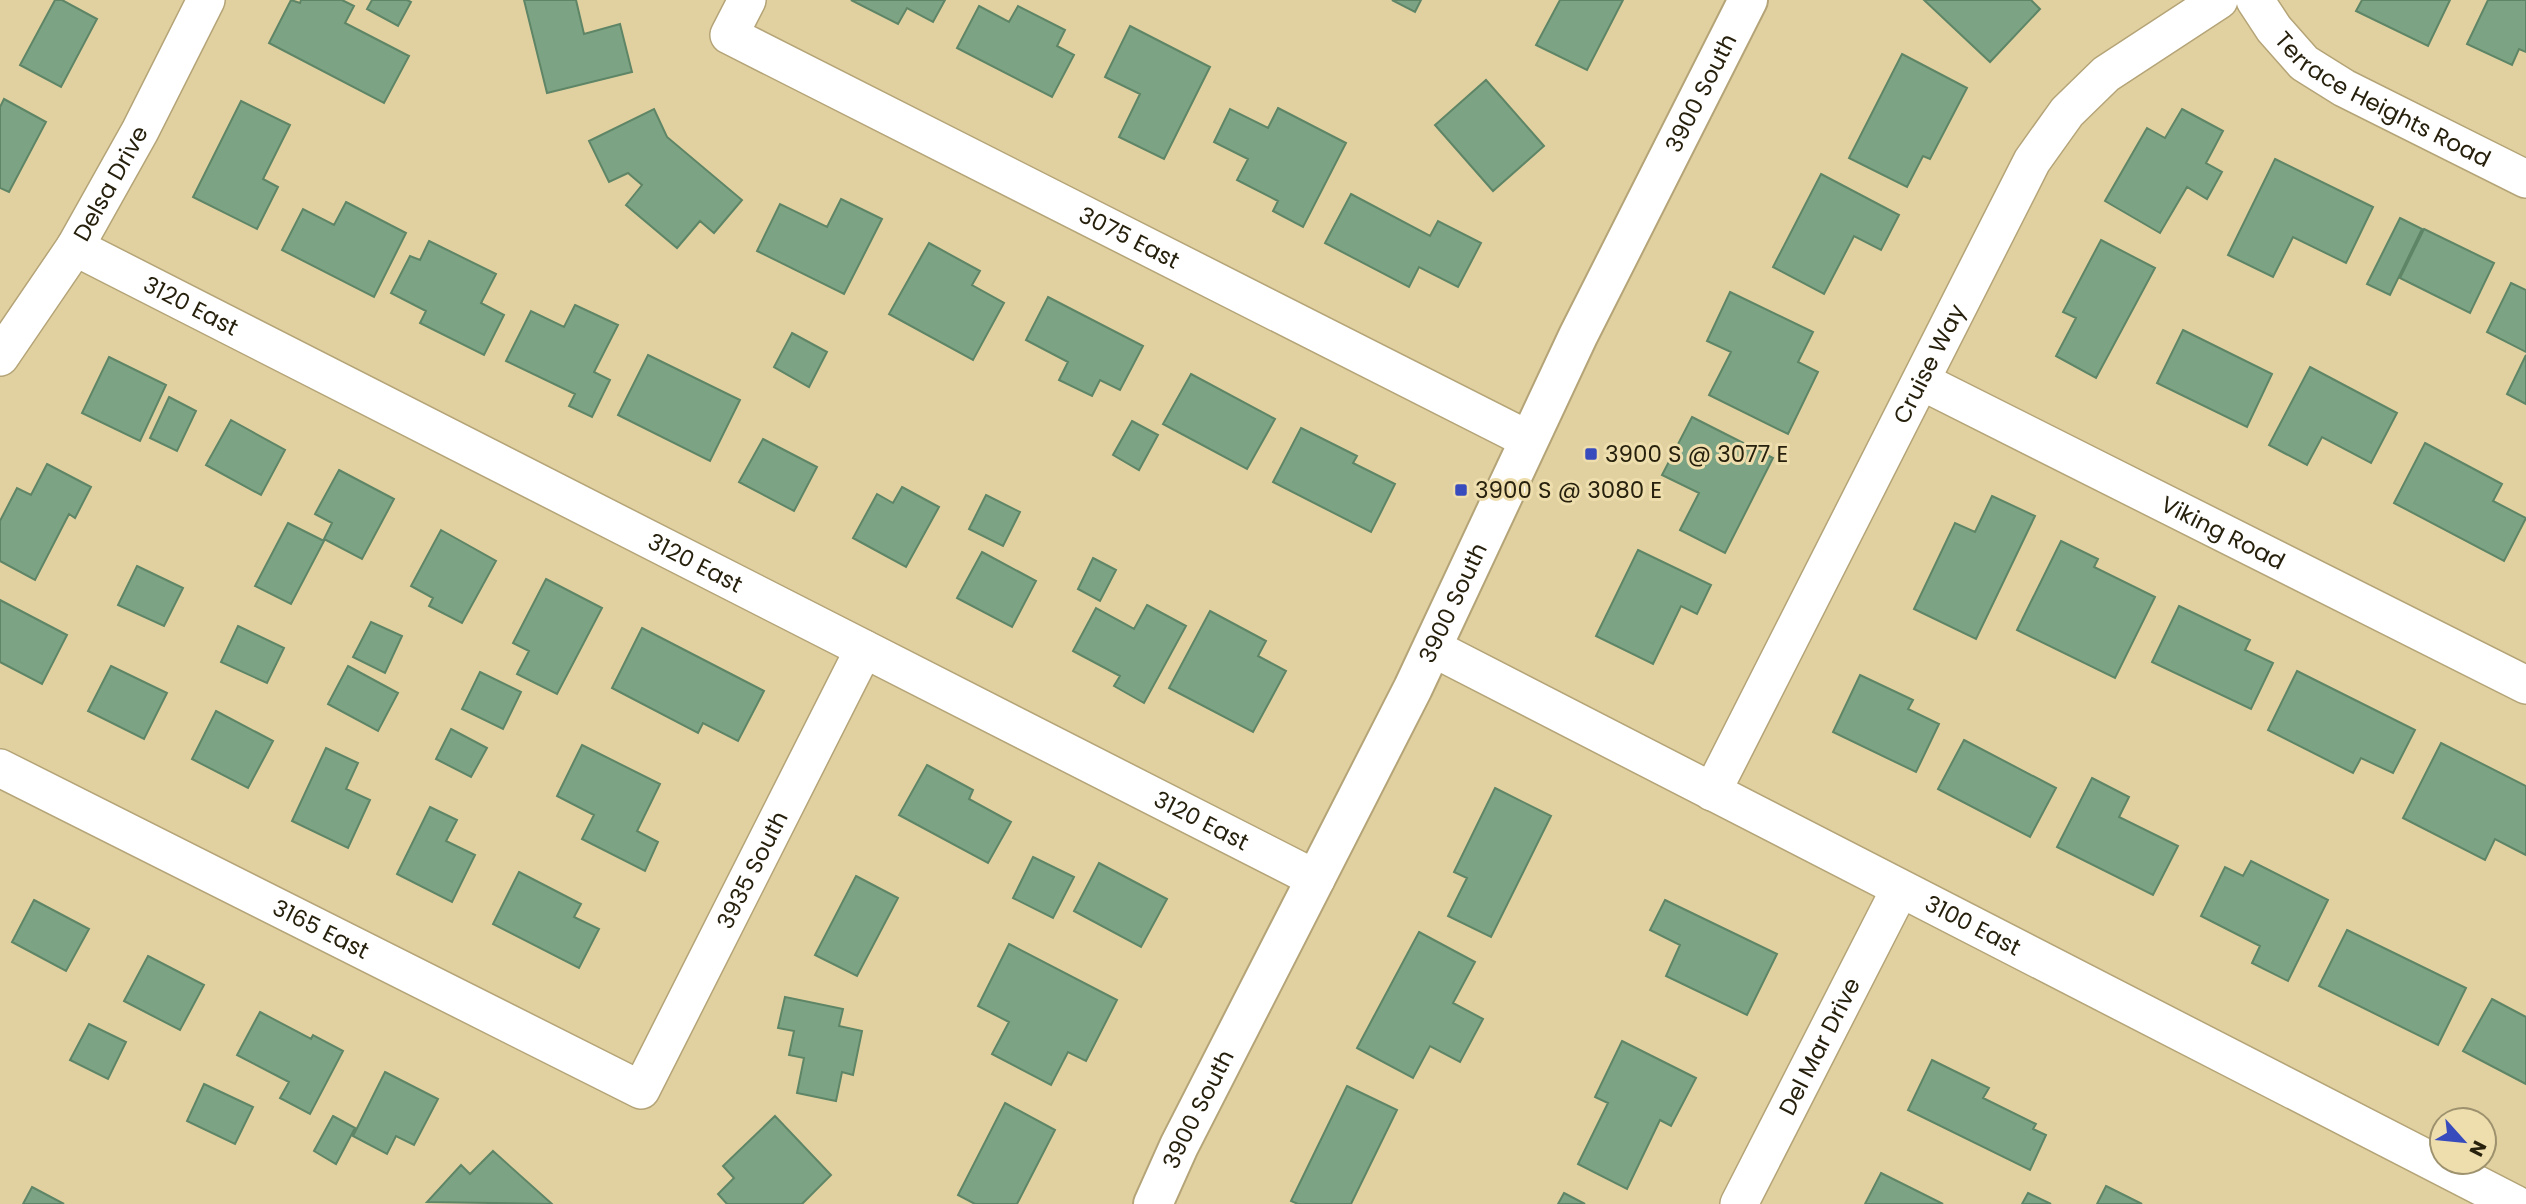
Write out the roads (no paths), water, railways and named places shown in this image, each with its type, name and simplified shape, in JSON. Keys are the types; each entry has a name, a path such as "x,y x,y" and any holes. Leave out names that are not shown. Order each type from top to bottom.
{"main road":[{"name":"3900 South","path":"1153,1204 1179,1146 1433,648 1627,236 1748,0"}],"street":[{"name":"Delsa Drive","path":"0,357 75,247 139,131 206,0"},
{"name":"3075 East","path":"747,0 729,35 1529,440"},
{"name":"Cruise Way","path":"1712,792 2032,161 2067,112 2106,74 2219,0"},
{"name":"Terrace Heights Road","path":"2255,0 2274,30 2304,64 2344,88 2526,179"},
{"name":"3120 East","path":"75,247 1316,878"},
{"name":"Viking Road","path":"1921,381 2526,685"},
{"name":"3100 East","path":"1433,648 2515,1204"},
{"name":"3935 South","path":"641,1090 864,649"},
{"name":"3165 East","path":"0,768 641,1090"},
{"name":"Del Mar Drive","path":"1739,1204 1900,889"}],"place":[{"name":"3900 S @ 3077 E","path":"1591,454"},
{"name":"3900 S @ 3080 E","path":"1461,490"}]}
